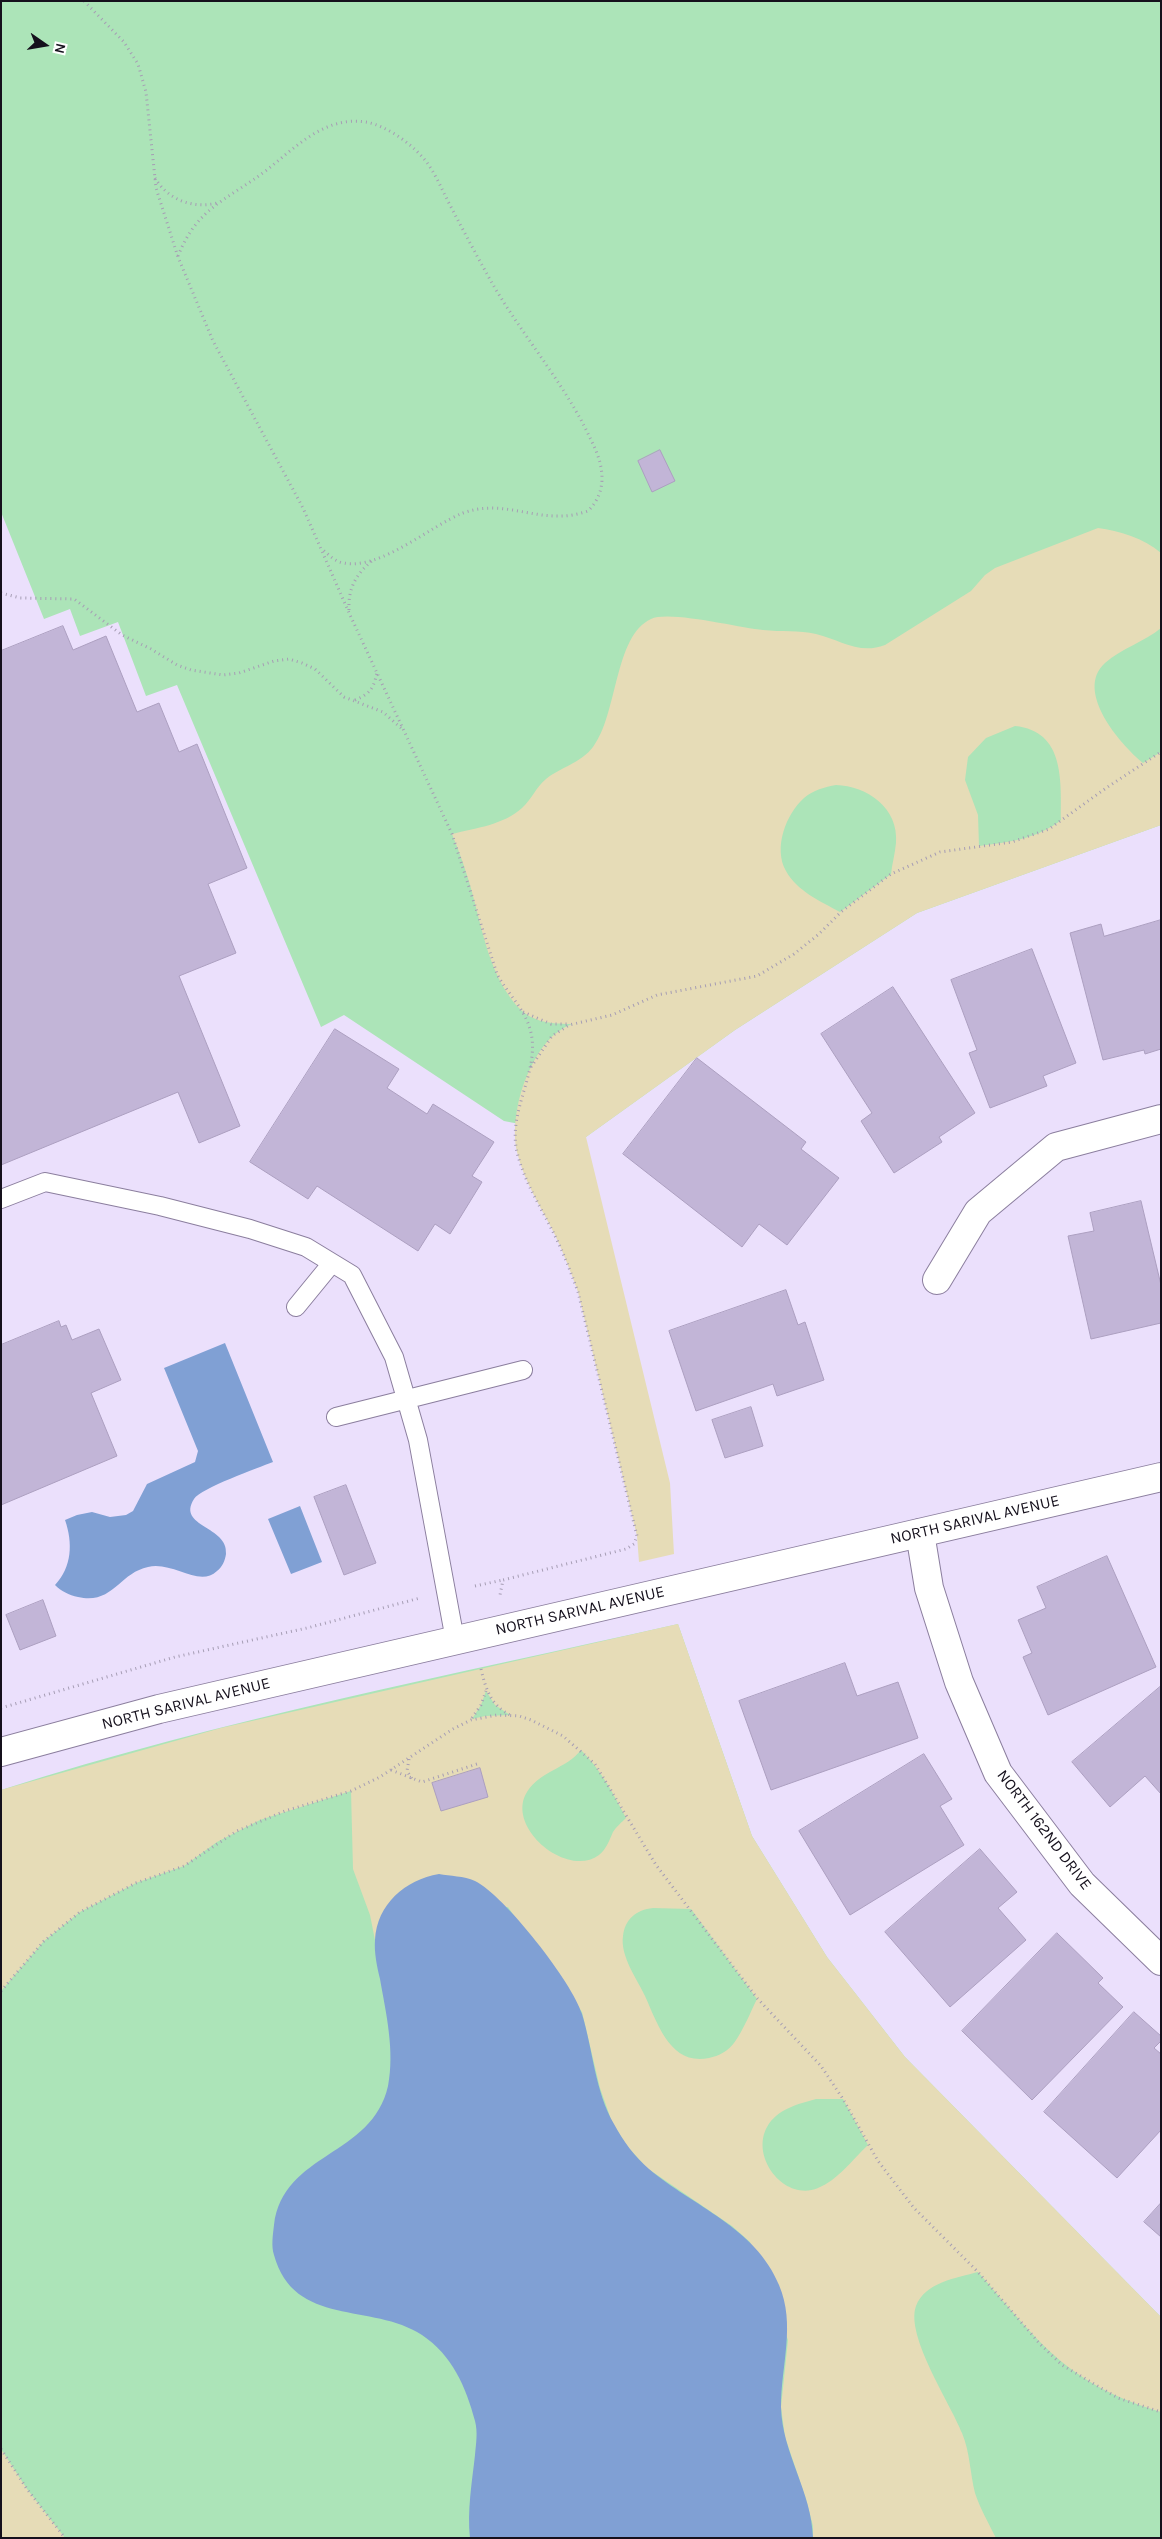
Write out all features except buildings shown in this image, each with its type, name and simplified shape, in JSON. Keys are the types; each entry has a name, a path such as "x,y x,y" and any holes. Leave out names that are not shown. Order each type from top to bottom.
{"street":[{"path":"937,1280 978,1212 1056,1147 1161,1119"},
{"name":"NORTH SARIVAL AVENUE","path":"1,1752 159,1709 1161,1477"},
{"name":"NORTH 162ND DRIVE","path":"920,1533 929,1588 953,1663 998,1772 1082,1884 1161,1961"}],"lane":[{"path":"1,1199 45,1182 160,1206 250,1229 306,1247 352,1276 394,1358 418,1440 455,1640"},
{"path":"296,1307 332,1263"},
{"path":"336,1417 405,1398 523,1370"}],"path":[{"path":"1,1708 175,1657 307,1628 402,1602 503,1580 626,1549 634,1544 637,1536 578,1292 568,1263 540,1207 517,1153 516,1125 532,1057 532,1038 522,1011 505,989 497,974 452,834 402,729 290,480 213,341 178,257 163,212 153,168 146,92 138,64 124,42 84,1"},
{"path":"178,257 192,228 217,202 254,180 302,141 329,126 345,122 368,122 396,136 426,162 438,179 493,285 568,396 596,450 603,486 600,497 588,511 561,516 516,509 480,507 444,522 373,560 354,580 349,594 350,615"},
{"path":"153,168 159,185 177,199 200,205 217,202"},
{"path":"320,546 329,555 344,563 373,560"},
{"path":"1,592 20,598 74,599 122,635 178,665 199,672 222,675 239,673 274,661 289,659 315,669 344,698 383,712 402,729"},
{"path":"354,701 370,692 374,686 377,672"},
{"path":"527,1074 552,1036 569,1025 612,1015 657,995 757,976 794,954 819,934 840,912 891,874 940,852 1030,838 1049,829 1161,752"},
{"path":"522,1011 551,1024 577,1023"},
{"path":"503,1580 481,1668 486,1690 495,1705 512,1716"},
{"path":"471,1720 482,1706 486,1690"},
{"path":"1,1992 44,1941 58,1928 87,1908 136,1883 184,1866 217,1842 245,1827 284,1811 351,1791 391,1770 453,1729 471,1720 485,1716 512,1716 546,1726 569,1741 595,1764 656,1865 752,1992 820,2066 891,2179 914,2208 978,2272 1040,2344 1062,2365 1118,2398 1161,2412"},
{"path":"410,1758 407,1771 412,1779"},
{"path":"391,1770 412,1779 428,1781 477,1764"},
{"path":"1,2449 27,2489 65,2538"}],"green space":[{"path":"1,1 1161,1 1161,825 917,913 735,1030 586,1137 504,1121 344,1015 321,1027 177,685 146,696 118,622 80,636 70,609 44,619 1,512"},
{"path":"678,1624 752,1836 827,1957 905,2057 1161,2317 1161,2538 1,2538 1,1790 168,1741 253,1720 423,1680"}],"sand":[{"path":"1098,528 1131,536 1147,543 1161,553 1161,628 1105,663 1097,675 1095,688 1097,702 1104,716 1133,754 1143,763 1161,752 1161,825 917,913 735,1030 586,1137 670,1483 674,1554 639,1562 637,1536 578,1292 558,1242 524,1174 515,1142 517,1108 531,1067 547,1041 558,1031 572,1024 546,1022 527,1015 511,998 502,984 488,952 462,859 452,834 489,825 515,814 546,779 583,757 593,747 601,733 623,658 630,642 639,628 651,619 660,617 688,618 763,630 810,633 850,646 876,648 885,645 971,591 985,575 995,568","holes":["1015,726 1031,730 1043,737 1052,748 1060,774 1061,820 1032,836 979,846 978,815 965,780 968,757 986,738","836,785 848,786 859,790 879,801 887,810 896,830 891,874 840,912 810,895 796,884 786,871 782,862 781,852 783,832 798,805 811,793"]},
{"path":"678,1624 752,1836 827,1957 905,2057 1161,2317 1161,2412 1129,2401 1101,2388 1057,2358 1038,2340 978,2272 943,2282 927,2291 920,2298 916,2306 914,2319 917,2334 931,2370 962,2433 967,2448 975,2493 996,2538 813,2538 813,2526 806,2499 785,2437 781,2407 788,2340 750,2242 732,2226 647,2168 627,2146 612,2122 600,2088 582,2012 508,1907 380,1919 375,1940 370,1915 353,1869 351,1791 260,1820 217,1842 184,1866 136,1883 80,1912 44,1941 1,1991 1,1790 221,1728","holes":["486,1691 495,1705 510,1715 485,1716 472,1719 481,1705","581,1750 595,1766 626,1818 614,1830 608,1844 601,1853 586,1861 571,1860 556,1855 543,1846 532,1834 524,1820 522,1806 527,1792 532,1785","647,1909 691,1909 757,1999 734,2043 720,2054 709,2058 696,2059 685,2056 675,2050 655,2019 630,1967 623,1944 624,1930 629,1920 632,1916","816,2099 843,2099 868,2145 832,2180 818,2188 806,2191 794,2189 783,2183 767,2164 763,2152 763,2139 771,2121 795,2105"]},
{"path":"1,2449 27,2489 65,2538 1,2538"}],"water":[{"path":"225,1343 273,1462 207,1489 194,1499 190,1508 192,1515 220,1538 225,1545 226,1554 222,1566 210,1575 202,1577 167,1567 148,1567 130,1575 108,1593 100,1597 78,1597 63,1591 55,1585 61,1578 68,1563 70,1546 65,1520 92,1512 110,1517 126,1515 133,1511 147,1484 195,1462 198,1451 164,1368"},
{"path":"300,1506 322,1562 291,1574 268,1519"},
{"path":"439,1874 471,1879 488,1889 503,1903 536,1941 566,1982 582,2014 598,2084 608,2111 621,2137 634,2154 666,2182 739,2233 769,2265 779,2285 786,2315 787,2330 781,2407 783,2424 791,2457 808,2505 813,2538 470,2538 469,2507 476,2429 467,2396 450,2362 433,2343 422,2335 402,2325 316,2304 299,2294 284,2278 274,2255 272,2244 274,2225 281,2201 293,2182 365,2127 379,2109 388,2086 391,2059 389,2032 375,1949 377,1927 381,1915 387,1905 404,1888 427,1877"}]}
